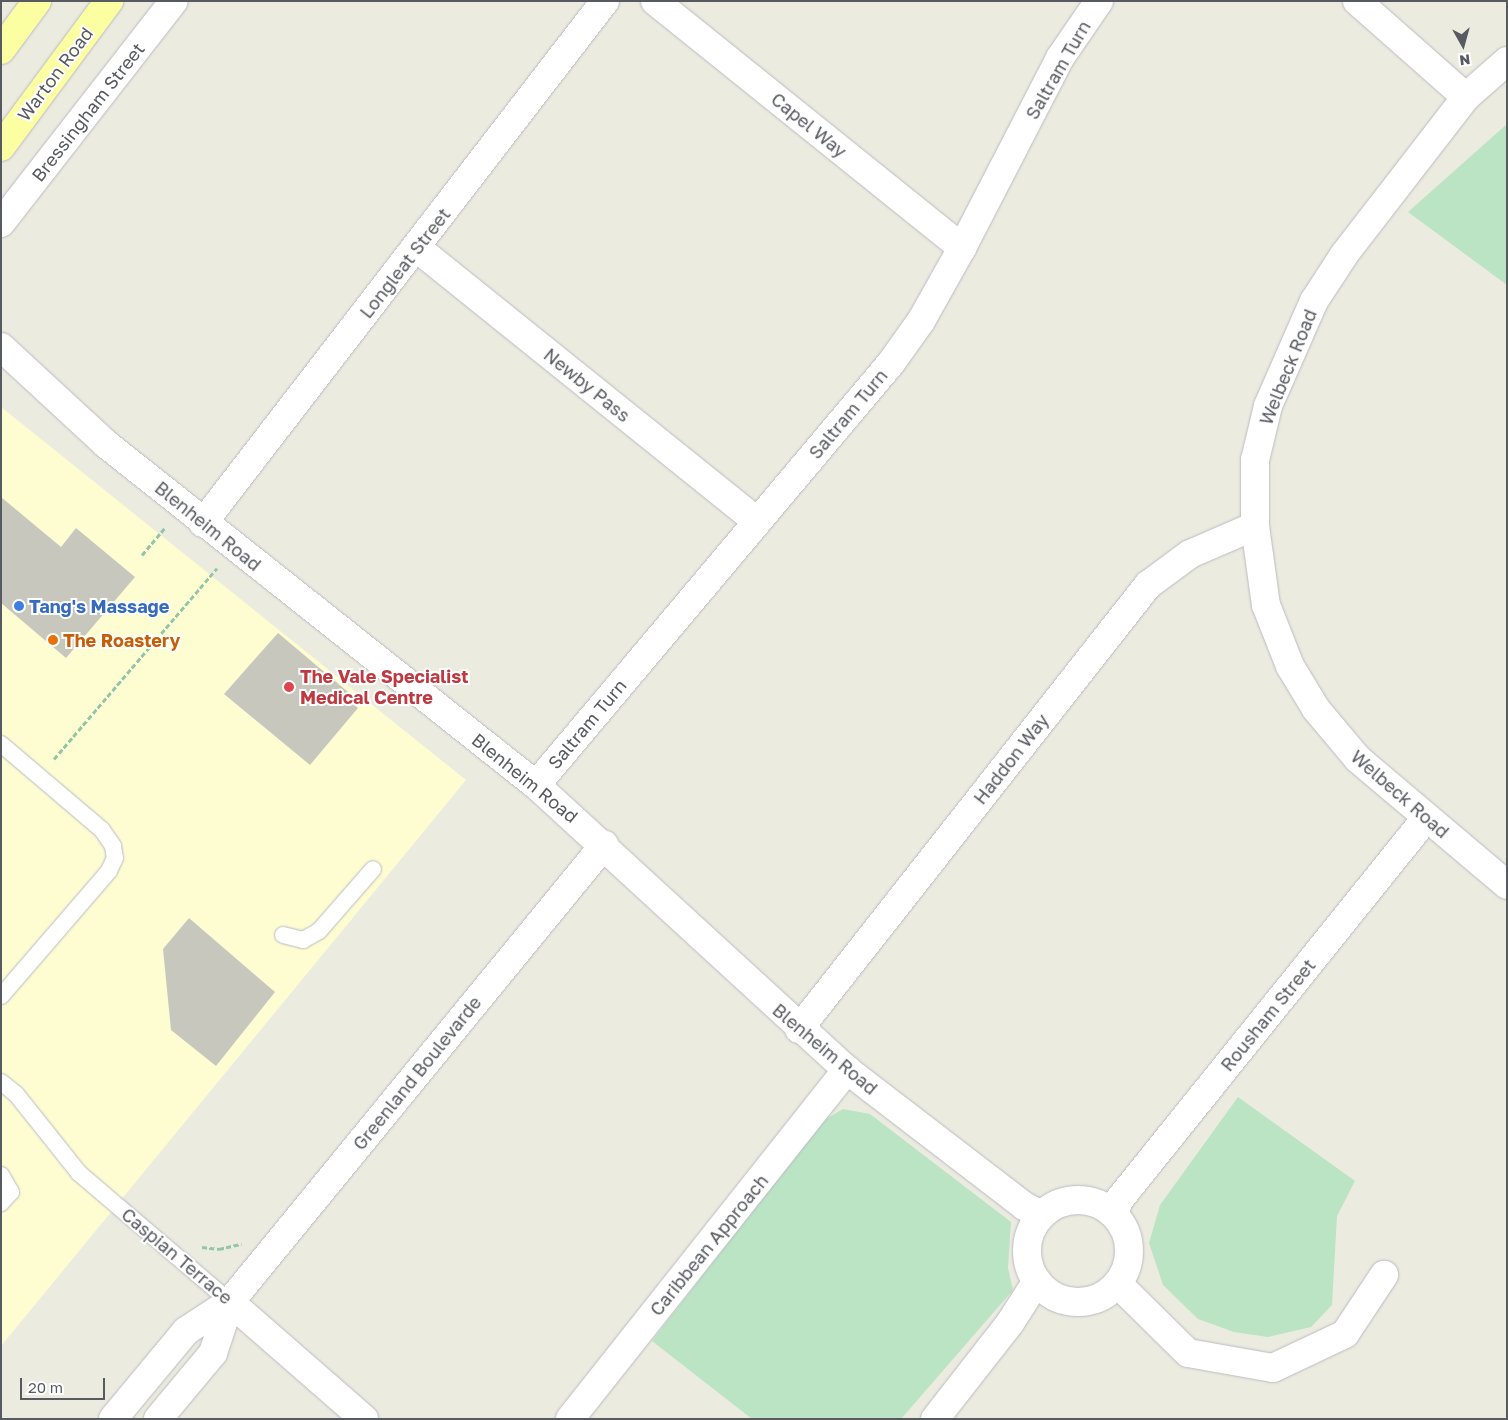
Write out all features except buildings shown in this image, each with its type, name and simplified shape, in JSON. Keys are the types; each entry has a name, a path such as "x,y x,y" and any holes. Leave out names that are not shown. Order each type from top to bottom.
{"main road":[{"path":"1,50 37,1"},
{"name":"Warton Road","path":"1,147 109,1"}],"street":[{"name":"Bressingham Street","path":"1,224 174,1"},
{"name":"Longleat Street","path":"203,524 605,1"},
{"name":"Capel Way","path":"655,1 962,248"},
{"name":"Saltram Turn","path":"536,785 891,363 921,321 962,248 1060,58 1099,1"},
{"path":"1357,1 1466,97"},
{"name":"Welbeck Road","path":"1507,61 1466,97 1344,254 1314,301 1268,406 1255,460 1255,526 1266,605 1290,666 1316,709 1358,759 1507,885"},
{"name":"Newby Pass","path":"417,248 757,521"},
{"name":"Blenheim Road","path":"1,347 106,444 203,524 536,785 604,844 799,1029 848,1070 1024,1206 1042,1215"},
{"name":"Haddon Way","path":"799,1029 1148,585 1190,554 1255,526"},
{"name":"Rousham Street","path":"1114,1214 1120,1200 1426,818"},
{"name":"Greenland Boulevarde","path":"113,1419 186,1331 230,1302 604,844"},
{"name":"Caribbean Approach","path":"570,1419 848,1070"},
{"path":"1070,1201 1101,1205 1114,1214 1129,1241 1130,1256 1118,1284 1092,1301 1076,1303 1061,1300 1037,1281 1027,1254 1033,1227 1042,1215 1070,1201"},
{"path":"1118,1284 1188,1353 1273,1368 1346,1334 1384,1275"},
{"path":"935,1419 1010,1323 1037,1281"},
{"name":"Greenland Boulevarde","path":"158,1419 213,1353 230,1302"},
{"name":"Caspian Terrace","path":"230,1302 364,1419"}],"lane":[{"path":"1,744 102,830 113,846 115,858 109,871 1,996"},
{"path":"283,935 303,940 319,931 373,869"},
{"name":"Caspian Terrace","path":"1,1082 16,1094 79,1174 230,1302"},
{"path":"1,1175 11,1192 1,1203"}],"path":[{"path":"142,555 172,520"},
{"path":"52,761 223,561"},
{"path":"195,1244 219,1249 240,1242 261,1264"}],"shaded area":[{"path":"1507,124 1507,285 1408,212"},
{"path":"1,407 466,780 1,1346"},
{"path":"1238,1097 1355,1181 1337,1216 1332,1305 1311,1327 1268,1337 1234,1332 1198,1319 1163,1285 1149,1243 1160,1205"},
{"path":"843,1109 870,1114 1011,1222 1008,1268 1013,1290 901,1419 752,1419 652,1341 821,1122"}],"place":[{"name":"Tang's Massage","path":"19,606"},
{"name":"The Roastery","path":"53,640"},
{"name":"The Vale Specialist Medical Centre","path":"289,687"}]}
